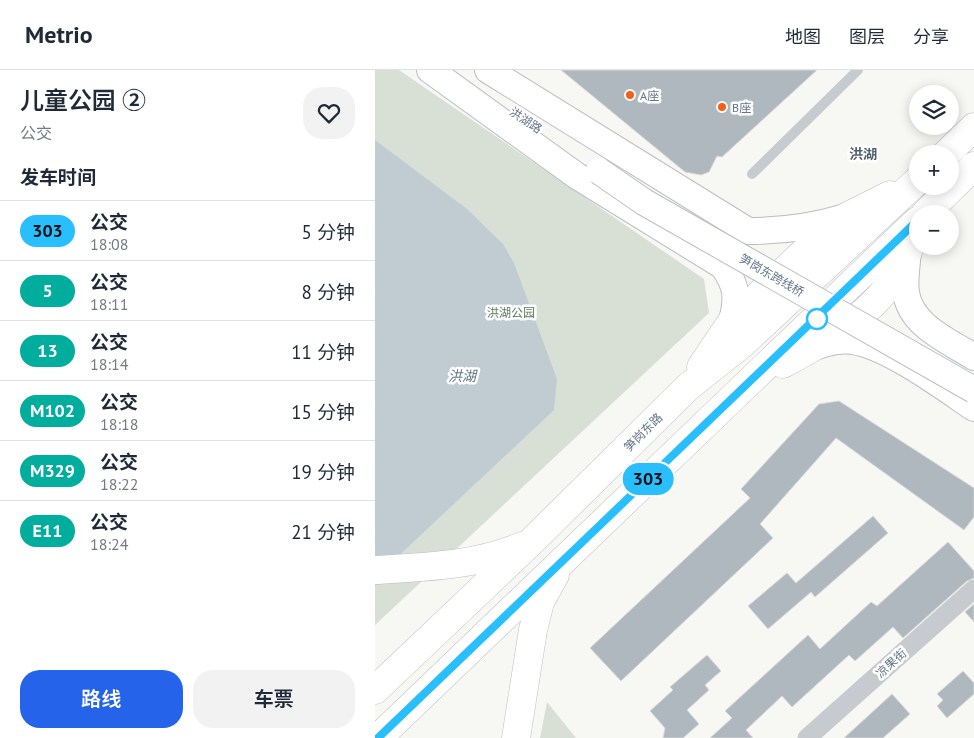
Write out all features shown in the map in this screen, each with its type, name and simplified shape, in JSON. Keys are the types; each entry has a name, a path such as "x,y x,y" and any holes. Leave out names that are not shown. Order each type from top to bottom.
{"main road":[{"path":"955,145 974,127"},
{"path":"934,205 974,166"},
{"path":"688,387 732,321 803,253 845,217 909,186"},
{"name":"笋岗东路","path":"375,690 532,541 688,387 743,344 909,189"},
{"path":"378,738 909,229"},
{"path":"753,380 838,334 879,295 900,268 909,247"},
{"path":"375,570 438,567 469,562 502,554 532,541"},
{"path":"516,738 533,630 540,602 564,558"}],"street":[{"path":"429,70 577,176 723,266 735,270 749,269 756,264 761,256 760,248 756,239 747,230 488,70"},
{"name":"洪湖路","path":"452,70 602,166"},
{"name":"洪湖路","path":"476,70 602,166"},
{"name":"笋岗东跨线桥","path":"602,166 974,370"},
{"name":"笋岗东跨线桥","path":"602,166 644,202 974,390"},
{"path":"747,230 786,230 808,227 845,217"},
{"path":"910,255 905,290 912,310 927,327 974,357"},
{"path":"723,266 734,281 736,291 732,321"},
{"path":"814,348 842,340 869,345 917,371 974,408"},
{"name":"凉果街","path":"807,738 974,589"}],"lane":[{"path":"752,174 858,70"}],"green space":[{"name":"洪湖公园","path":"375,70 399,70 704,279 709,313 375,625"},
{"path":"547,702 576,738 540,738"}],"water":[{"name":"洪湖","path":"375,140 467,209 503,244 514,263 557,379 554,410 375,578"}],"building":[{"path":"561,70 817,70 722,157 717,156 709,172 701,175 685,172"},
{"path":"839,401 974,488 974,517 964,530 836,438 760,524 773,538 621,681 590,648 750,498 741,489 819,404"},
{"path":"873,516 888,533 815,597 811,592 768,629 748,606 787,573 796,583"},
{"path":"948,542 974,571 974,578 967,581 903,638 893,627 855,661 849,655 792,707 782,696 746,730 753,738 710,738 732,718 725,711 808,635 820,649 871,602 877,606"},
{"path":"974,604 974,622 965,612"},
{"path":"707,655 721,671 705,685 709,690 687,710 699,724 683,738 663,738 665,728 650,711 673,690 670,687"},
{"path":"963,671 974,683 974,694 947,718 937,706 943,700 937,694"},
{"path":"892,694 910,714 883,738 844,738"}],"bus line":[{"name":"303","path":"378,738 909,229"}],"place":[{"name":"A座","path":"630,95"},
{"name":"B座","path":"722,107"}],"district":[{"name":"洪湖","path":"863,154"}]}
